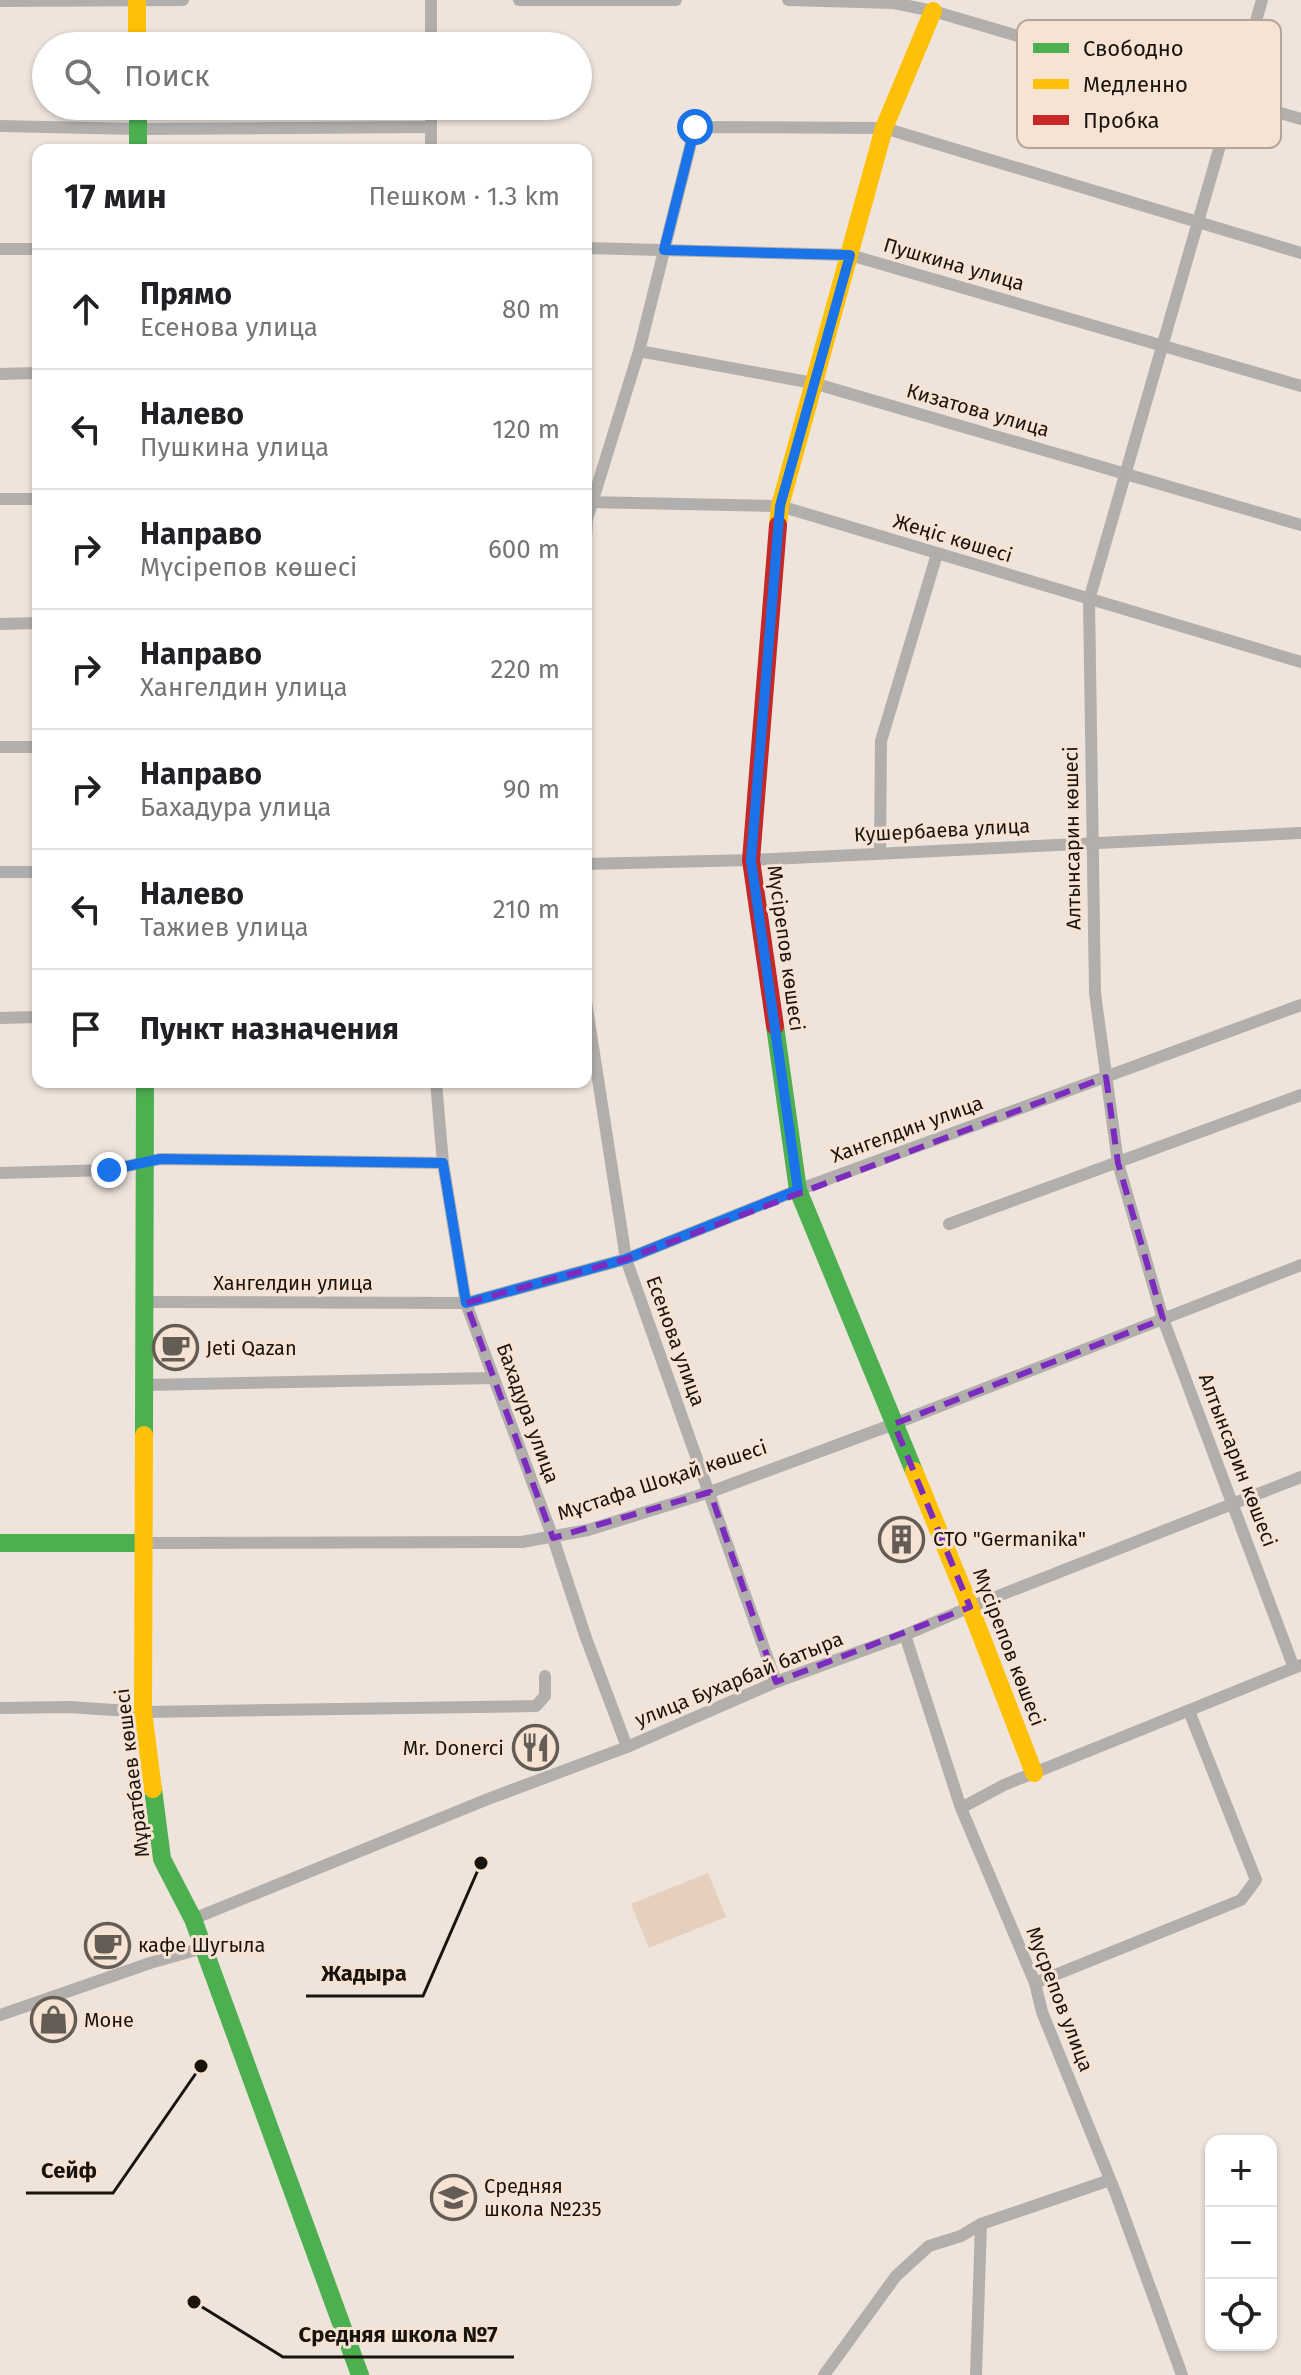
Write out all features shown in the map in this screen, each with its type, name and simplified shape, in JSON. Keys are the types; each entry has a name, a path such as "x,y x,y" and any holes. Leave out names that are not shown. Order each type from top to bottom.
{"street":[{"path":"137,0 137,32"},
{"path":"0,1 183,0"},
{"path":"431,0 431,32"},
{"path":"519,0 676,0"},
{"path":"788,0 894,3 1017,36"},
{"name":"Алтынсарин көшесі","path":"1256,20 1262,0"},
{"name":"Мүсірепов көшесі","path":"933,11 884,128 780,506 751,860 798,1190 970,1607 1034,1773"},
{"path":"1281,113 1301,119"},
{"path":"138,120 138,144"},
{"path":"431,120 431,144"},
{"path":"0,126 138,129 431,127"},
{"path":"592,496 639,351 695,127 884,128 1301,253"},
{"name":"Алтынсарин көшесі","path":"1219,148 1089,600 1095,993 1118,1163 1163,1319 1298,1667"},
{"name":"Пушкина улица","path":"592,248 850,255 1301,386"},
{"path":"0,249 32,249"},
{"name":"Кизатова улица","path":"639,351 813,383 1301,525"},
{"path":"0,374 32,373"},
{"path":"0,499 32,499"},
{"name":"Жеңіс көшесі","path":"592,502 780,506 1301,662"},
{"path":"880,853 881,741 937,554"},
{"path":"0,624 32,623"},
{"path":"0,747 32,747"},
{"name":"Кушербаева улица","path":"592,864 751,860 1301,833"},
{"path":"0,872 32,872"},
{"name":"Хангелдин улица","path":"144,1302 466,1303 626,1259 798,1190 1301,1005"},
{"path":"0,1018 32,1017"},
{"name":"Есенова улица","path":"592,1041 626,1259 776,1682"},
{"name":"Мұратбаев көшесі","path":"145,1088 143,1712 157,1836 162,1859 193,1919 360,2375"},
{"name":"Бахадура улица","path":"437,1088 443,1163 466,1303 627,1747"},
{"path":"949,1224 1301,1095"},
{"path":"0,1173 109,1170 160,1159 443,1163"},
{"name":"Мұстафа Шоқай көшесі","path":"0,1543 522,1542 553,1538 710,1492 894,1424 1301,1265"},
{"path":"144,1385 493,1378"},
{"name":"улица Бухарбай батыра","path":"193,1919 488,1799 627,1747 776,1682 905,1635 1301,1477"},
{"name":"Мусрепов улица","path":"905,1635 961,1808 1035,1983 1042,2012 1110,2180 1182,2375"},
{"path":"961,1808 1004,1785 1298,1667"},
{"path":"0,1708 69,1707 143,1712 536,1706 545,1696 545,1676"},
{"path":"1035,1983 1241,1900 1256,1880 1189,1711"},
{"path":"0,2015 203,1948"},
{"path":"824,2375 896,2276 929,2246 961,2236 981,2224 1110,2180"},
{"path":"976,2375 981,2224"}],"highlighted area":[{"path":"1106,1077 1118,1163 1163,1319 894,1424 970,1607 776,1682 710,1492 553,1538 466,1303 626,1259"}],"shaded area":[{"path":"708,1873 726,1917 649,1948 631,1904"}],"traffic: fast":[{"path":"138,120 138,144"},
{"path":"775,1026 798,1190 914,1471"},
{"path":"144,1435 145,1088"},
{"path":"0,1543 142,1543"},
{"path":"153,1789 162,1859 193,1919 360,2375"}],"traffic: slow":[{"path":"137,0 137,32"},
{"path":"778,525 780,506 884,128 933,11"},
{"path":"144,1435 143,1712 153,1789"},
{"path":"914,1471 1034,1773"}],"traffic: jam":[{"path":"775,1026 751,860 778,525"}],"place":[{"name":"Jeti Qazan","path":"175,1348"},
{"name":"СТО \"Germanika\"","path":"902,1539"},
{"name":"Mr. Donerci","path":"535,1748"},
{"name":"Жадыра","path":"481,1863"},
{"name":"кафе Шугыла","path":"107,1945"},
{"name":"Моне","path":"53,2020"},
{"name":"Сейф","path":"201,2066"},
{"name":"Средняя школа №235","path":"453,2197"},
{"name":"Средняя школа №7","path":"194,2302"}],"route":[{"path":"109,1170 160,1159 443,1163 466,1303 626,1259 798,1190 751,860 780,506 850,255 664,250 695,127"}]}
